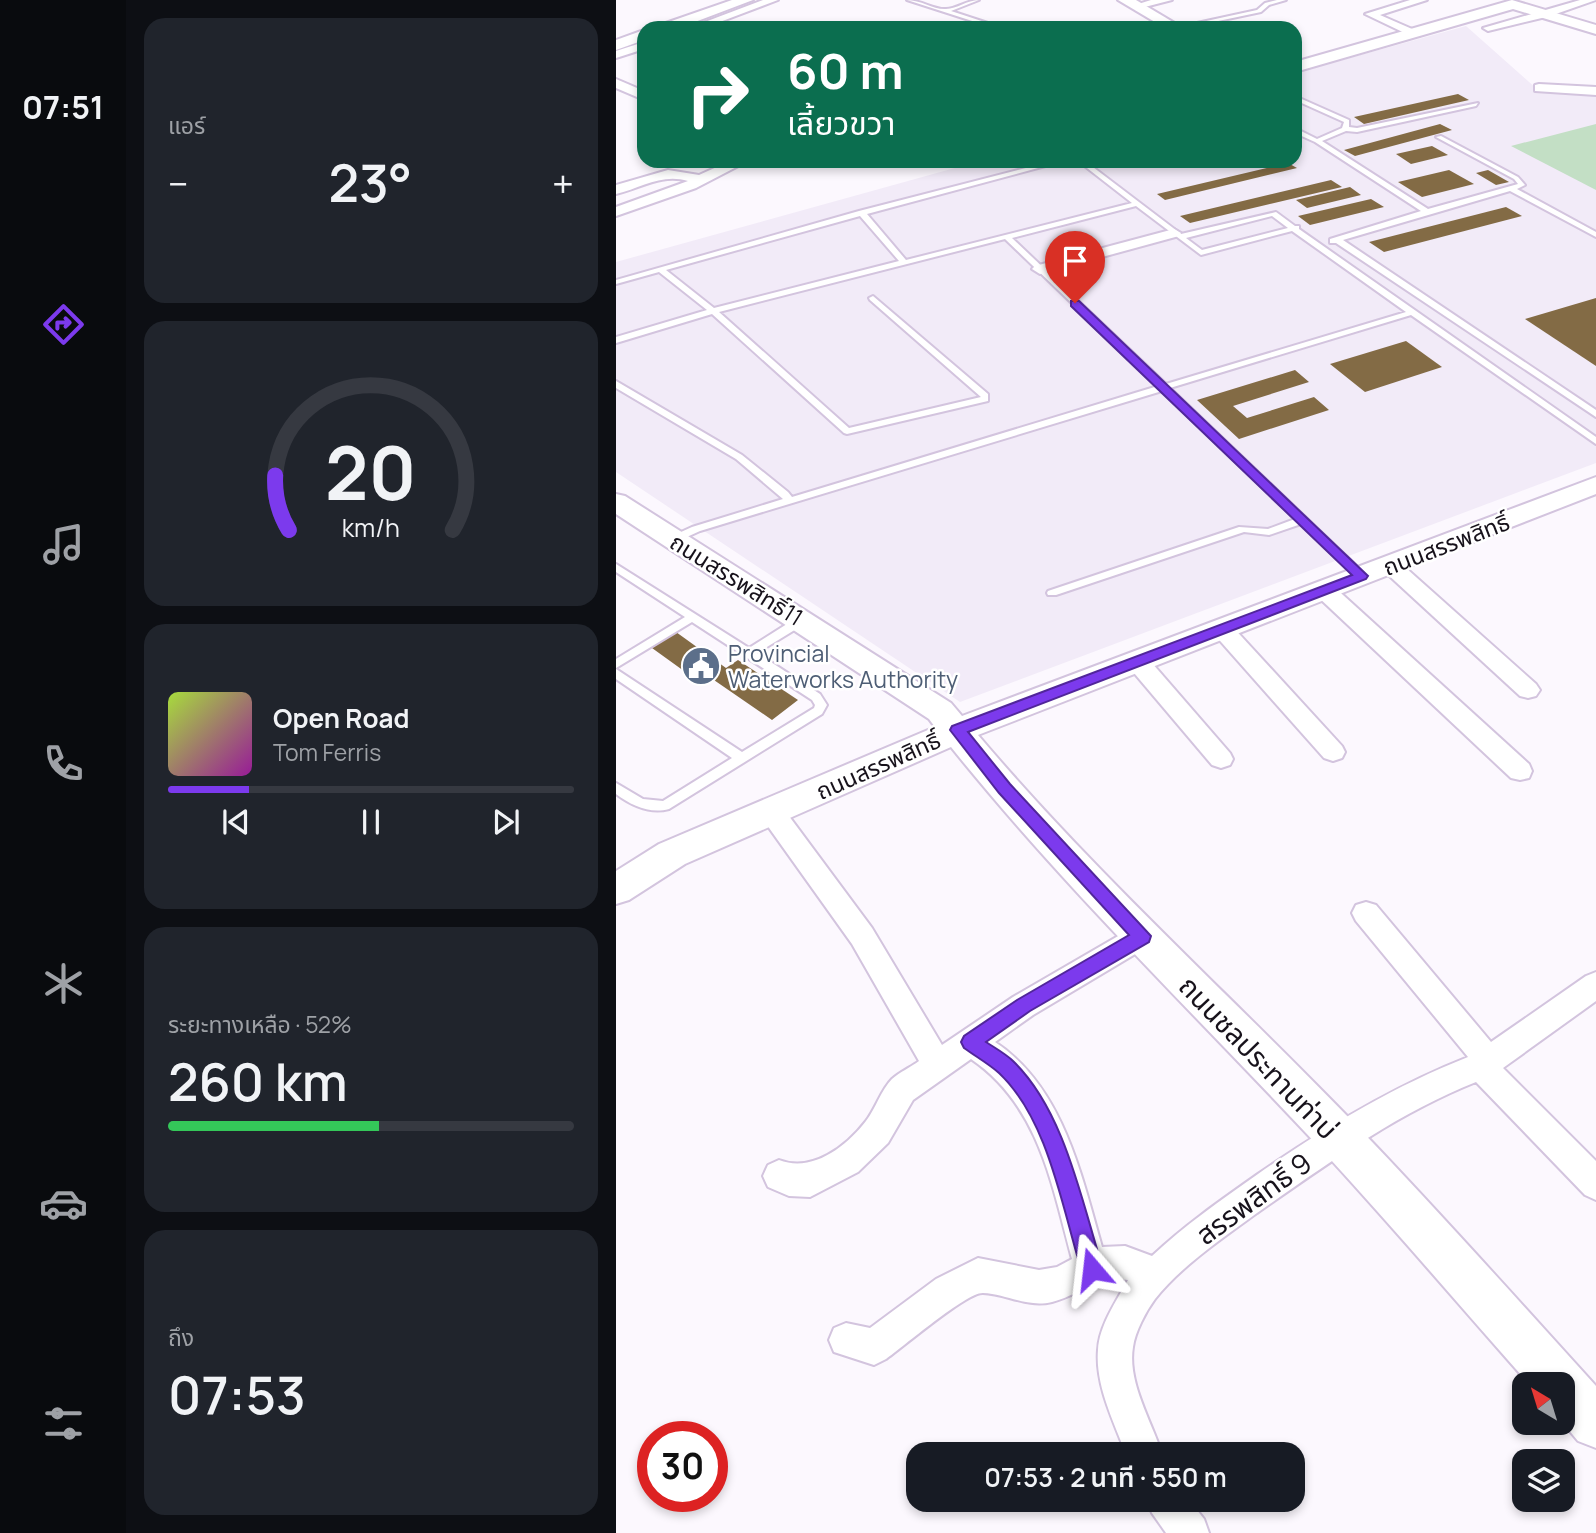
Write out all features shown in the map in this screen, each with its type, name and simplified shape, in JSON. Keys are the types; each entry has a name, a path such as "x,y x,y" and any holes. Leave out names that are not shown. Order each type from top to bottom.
{"street":[{"path":"685,21 741,0"},
{"path":"714,21 773,0"},
{"path":"1131,3 1167,0"},
{"path":"1415,34 1370,15 1422,0"},
{"path":"1488,28 1591,0"},
{"path":"1131,3 1164,21"},
{"path":"1302,65 1513,4 1596,30"},
{"path":"616,45 637,38"},
{"path":"616,55 637,48"},
{"path":"616,83 637,93"},
{"path":"1539,88 1596,91"},
{"path":"616,212 691,185 726,168"},
{"path":"616,190 660,174 691,176 699,180"},
{"path":"1040,269 1177,235"},
{"name":"ถนนสรรพสิทธิ์","path":"616,889 672,854 958,730 1391,566 1596,485"},
{"name":"ถนนสรรพสิทธิ์11","path":"619,508 674,539 802,620 933,706 958,730"},
{"path":"1391,566 1528,690"},
{"path":"1324,590 1520,771"},
{"path":"1222,629 1333,751"},
{"path":"1137,661 1221,759"},
{"name":"ถนนชลประทานท่าบ่","path":"958,730 1004,789 1142,936 1338,1137 1550,1372"},
{"path":"771,811 862,936 938,1065"},
{"name":"ถนนสรรพสิทธิ์","path":"616,868 672,854"},
{"path":"1366,913 1485,1063 1596,1184"},
{"path":"779,1176 789,1180 810,1181 847,1161 877,1132 902,1090 1023,1006 1142,936"},
{"name":"สรรพสิทธิ์ 9","path":"1140,1442 1118,1382 1115,1348 1126,1317 1143,1287 1195,1238 1338,1137 1438,1083 1485,1063 1596,985"},
{"path":"971,1042 1006,1067 1036,1105 1054,1145 1092,1269"},
{"path":"846,1340 874,1347 948,1291 978,1275 1011,1284 1047,1286 1066,1282 1105,1263 1118,1262 1156,1274"},
{"name":"ถนนชลประทานท่าบ่","path":"1575,1400 1596,1423"},
{"path":"1174,1512 1190,1533"}],"lane":[{"path":"910,0 978,21"},
{"path":"947,11 976,0"},
{"path":"1211,21 1259,11 1261,7 1283,0"},
{"path":"1302,100 1347,121 1345,129"},
{"path":"1317,141 1345,129 1357,130 1476,104"},
{"path":"1302,134 1427,212"},
{"path":"1316,245 1522,186 1440,137"},
{"path":"616,282 1034,168"},
{"path":"1090,168 1202,253 1296,229"},
{"path":"1512,189 1596,235"},
{"path":"616,340 713,311 903,261 1137,204"},
{"path":"862,213 903,261"},
{"path":"1177,235 1273,214 1596,440"},
{"path":"1006,236 1361,576"},
{"path":"1336,240 1596,414"},
{"path":"660,270 713,311 848,431 985,399 985,396 873,298"},
{"path":"674,539 696,529 1413,312"},
{"path":"616,384 739,457 785,494 789,501"},
{"path":"1052,593 1243,529 1269,532 1302,520"},
{"path":"616,567 816,696 821,705 818,711 665,806 649,807 638,803 616,788"},
{"path":"616,664 692,617"},
{"path":"748,654 802,620"},
{"path":"616,673 741,758"}],"shaded area":[{"path":"1466,26 1537,89 1596,94 1596,463 960,702 616,472 616,262 955,168 1302,168 1302,71"}],"green space":[{"path":"1596,124 1596,190 1511,146"}],"building":[{"path":"1458,94 1469,100 1364,124 1354,117"},
{"path":"1440,124 1452,130 1355,156 1344,150"},
{"path":"1432,146 1448,155 1411,164 1396,154"},
{"path":"1267,168 1297,168 1165,200 1157,194"},
{"path":"1449,170 1474,184 1422,197 1398,182"},
{"path":"1488,170 1509,182 1496,185 1476,173"},
{"path":"1331,180 1342,187 1190,223 1180,216"},
{"path":"1350,187 1361,195 1307,208 1296,200"},
{"path":"1371,199 1384,207 1310,225 1298,216"},
{"path":"1506,207 1522,216 1384,252 1369,242"},
{"path":"1596,298 1596,366 1525,319"},
{"path":"1406,341 1442,367 1365,392 1330,364"},
{"path":"1295,370 1309,382 1233,406 1247,418 1314,397 1329,410 1239,439 1197,400"},
{"path":"676,632 726,668 738,660 798,700 772,720 711,678 702,684 652,648"}],"place":[{"name":"Provincial Waterworks Authority","path":"701,666"}],"route":[{"path":"1075,303 1361,576 958,730 1004,789 1142,936 1023,1006 971,1042 1006,1067 1036,1105 1054,1145 1092,1269"}]}
